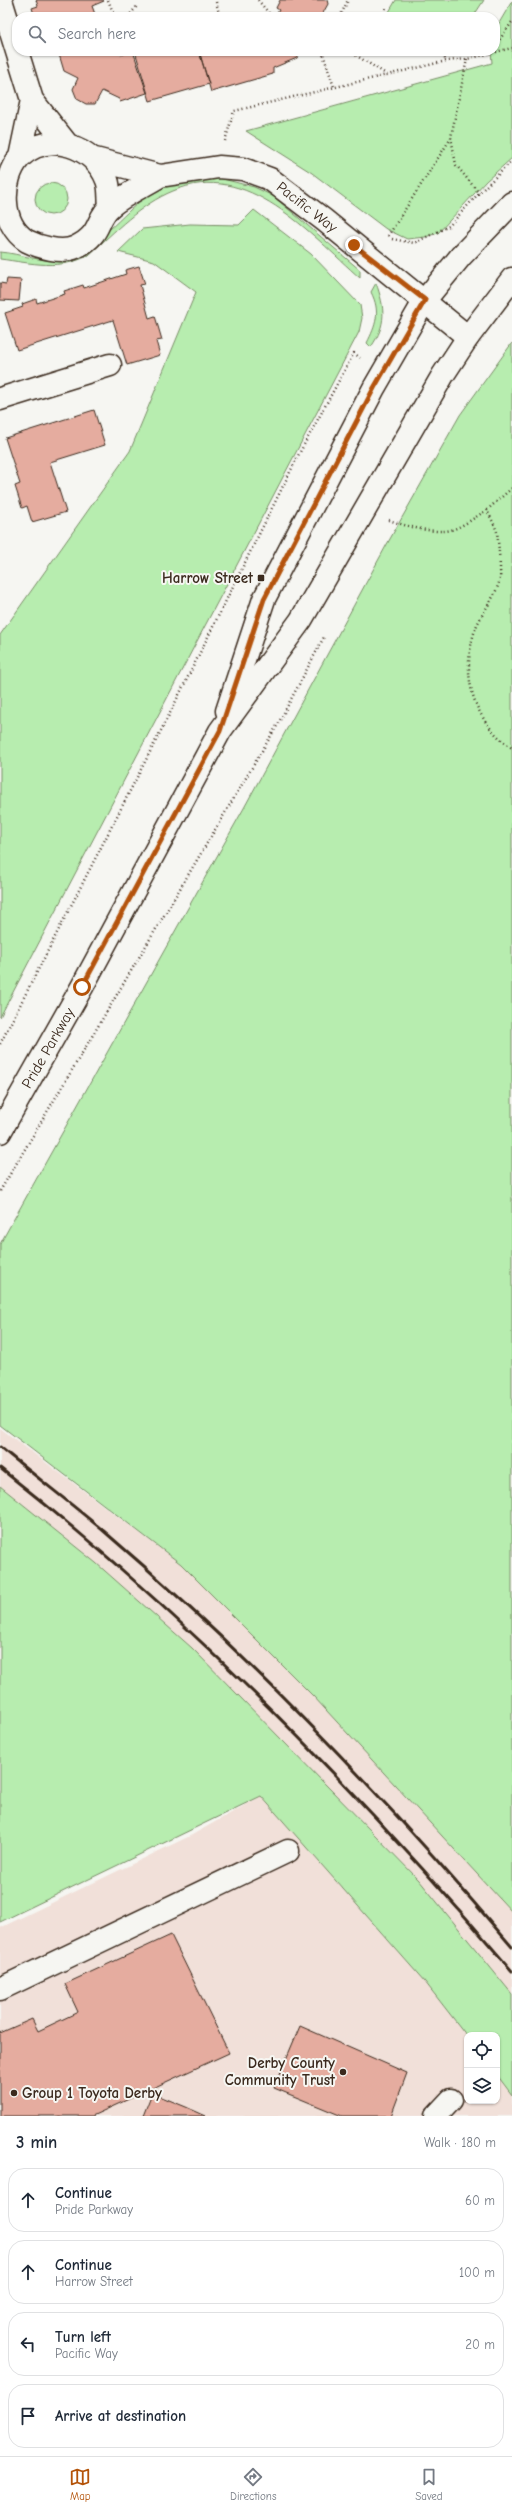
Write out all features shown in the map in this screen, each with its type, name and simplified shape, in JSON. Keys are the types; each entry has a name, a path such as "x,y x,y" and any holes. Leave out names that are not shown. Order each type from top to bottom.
{"main road":[{"path":"1,0 12,35"},
{"path":"18,56 32,100 67,144"},
{"path":"20,157 36,147 50,143 67,144 82,149 95,159 108,180 110,207 93,236 75,248 42,249 22,238 7,221 3,204 2,183 20,157 32,100"},
{"name":"Pacific Way","path":"95,159 160,176"},
{"name":"Pacific Way","path":"110,207 160,176 218,167 243,169 270,179 425,300 468,337"},
{"path":"220,731 264,599 374,388 425,300 461,256 507,208"},
{"path":"0,237 22,238"},
{"path":"220,731 301,620 360,516 468,337 512,279"},
{"path":"0,399 110,365"},
{"name":"Pride Parkway","path":"0,1132 82,987 220,731"},
{"path":"0,1989 288,1850"},
{"path":"436,2116 451,2100"}],"path":[{"path":"108,0 113,12"},
{"path":"258,0 268,12"},
{"path":"342,12 348,0"},
{"path":"216,2 219,12"},
{"path":"132,12 138,5"},
{"path":"385,12 386,6"},
{"path":"500,39 512,22"},
{"path":"500,50 512,48"},
{"path":"324,56 334,87"},
{"path":"357,56 387,74"},
{"path":"444,56 446,60"},
{"path":"218,167 234,111 446,60 467,59 477,56"},
{"path":"387,239 451,137 467,59"},
{"path":"451,137 456,165 478,193 507,208"},
{"path":"380,235 387,239 414,243 449,226 478,193 512,161"},
{"path":"0,1044 169,715 299,454 354,354"},
{"path":"388,520 404,526 445,531 464,524 487,510 512,488"},
{"path":"487,510 497,532 500,578 476,630 470,673 473,698 481,718 498,739 512,748"},
{"path":"384,526 391,513"},
{"path":"0,1191 278,724 325,636"}],"shaded area":[{"path":"0,1428 181,1564 314,1697 512,1912 512,1994 419,1880 192,1648 96,1563 0,1486"},
{"path":"261,1796 425,1982 464,2032 464,2104 500,2104 500,2079 512,2095 512,2116 0,2116 0,1928 192,1835"}],"green space":[{"path":"396,0 484,0 476,12 389,12"},
{"path":"512,1 512,158 486,181 438,233 425,237 407,239 386,229 312,173 246,131 492,63 491,56 500,56 500,21"},
{"path":"215,177 254,187 273,196 360,270 360,278 320,241 276,206 252,193 226,185 200,184 173,191 161,197 128,219 89,255 78,260 57,264 34,264 0,259 0,252 48,260 63,259 88,247 150,194 174,184"},
{"path":"48,183 54,183 63,187 67,199 63,211 54,215 48,215 39,211 35,202 35,196 39,187"},
{"path":"254,210 311,254 360,305 362,318 359,332 0,1017 0,635 130,451 196,292 154,261 118,252 142,229 190,224 239,225"},
{"path":"376,283 383,308 383,316 380,331 371,347 367,343 375,324 377,312 371,292"},
{"path":"512,343 512,1912 314,1697 181,1564 0,1425 0,1244 244,808 386,546 460,415"},
{"path":"0,1486 96,1563 192,1648 419,1880 512,1994 512,2095 500,2079 500,2032 464,2032 425,1982 261,1796 0,1922"}],"building":[{"path":"36,0 104,1 92,6 94,12 33,12 32,8 38,6"},
{"path":"280,0 327,0 328,4 324,12 278,12 279,10 276,8"},
{"path":"60,56 135,56 147,93 120,102 119,99 102,91 95,104 86,104 77,99 73,89 78,78 64,71"},
{"path":"136,56 201,56 209,84 150,101"},
{"path":"200,56 298,56 297,58 273,68 273,74 211,92"},
{"path":"139,266 145,284 140,285 149,318 155,316 162,340 156,341 160,355 127,365 113,320 17,350 5,313 23,307 22,304 36,299 37,303 65,294 64,291 83,285 84,288 126,274 125,270"},
{"path":"7,279 21,280 19,301 0,300 0,283 6,284"},
{"path":"94,410 105,445 50,462 66,512 32,522 27,506 22,508 15,486 20,484 5,438"},
{"path":"171,1935 229,2053 92,2116 0,2116 0,2033 32,2019 38,2031 78,2012 65,1984"},
{"name":"Derby County Community Trust","path":"300,2026 407,2073 391,2116 342,2116 274,2088"},
{"path":"152,2093 186,2107 206,2116 143,2116"}],"railway":[{"path":"0,1447 106,1533 214,1630 318,1732 368,1785 417,1838 512,1947"},
{"path":"0,1468 138,1583 204,1644 268,1707 393,1836 512,1971"}],"place":[{"name":"Harrow Street","path":"261,578"},
{"name":"Derby County Community Trust","path":"343,2072"},
{"name":"Group 1 Toyota Derby","path":"14,2093"}],"route":[{"path":"82,987 220,731 264,599 374,388 425,300 354,245"}]}
